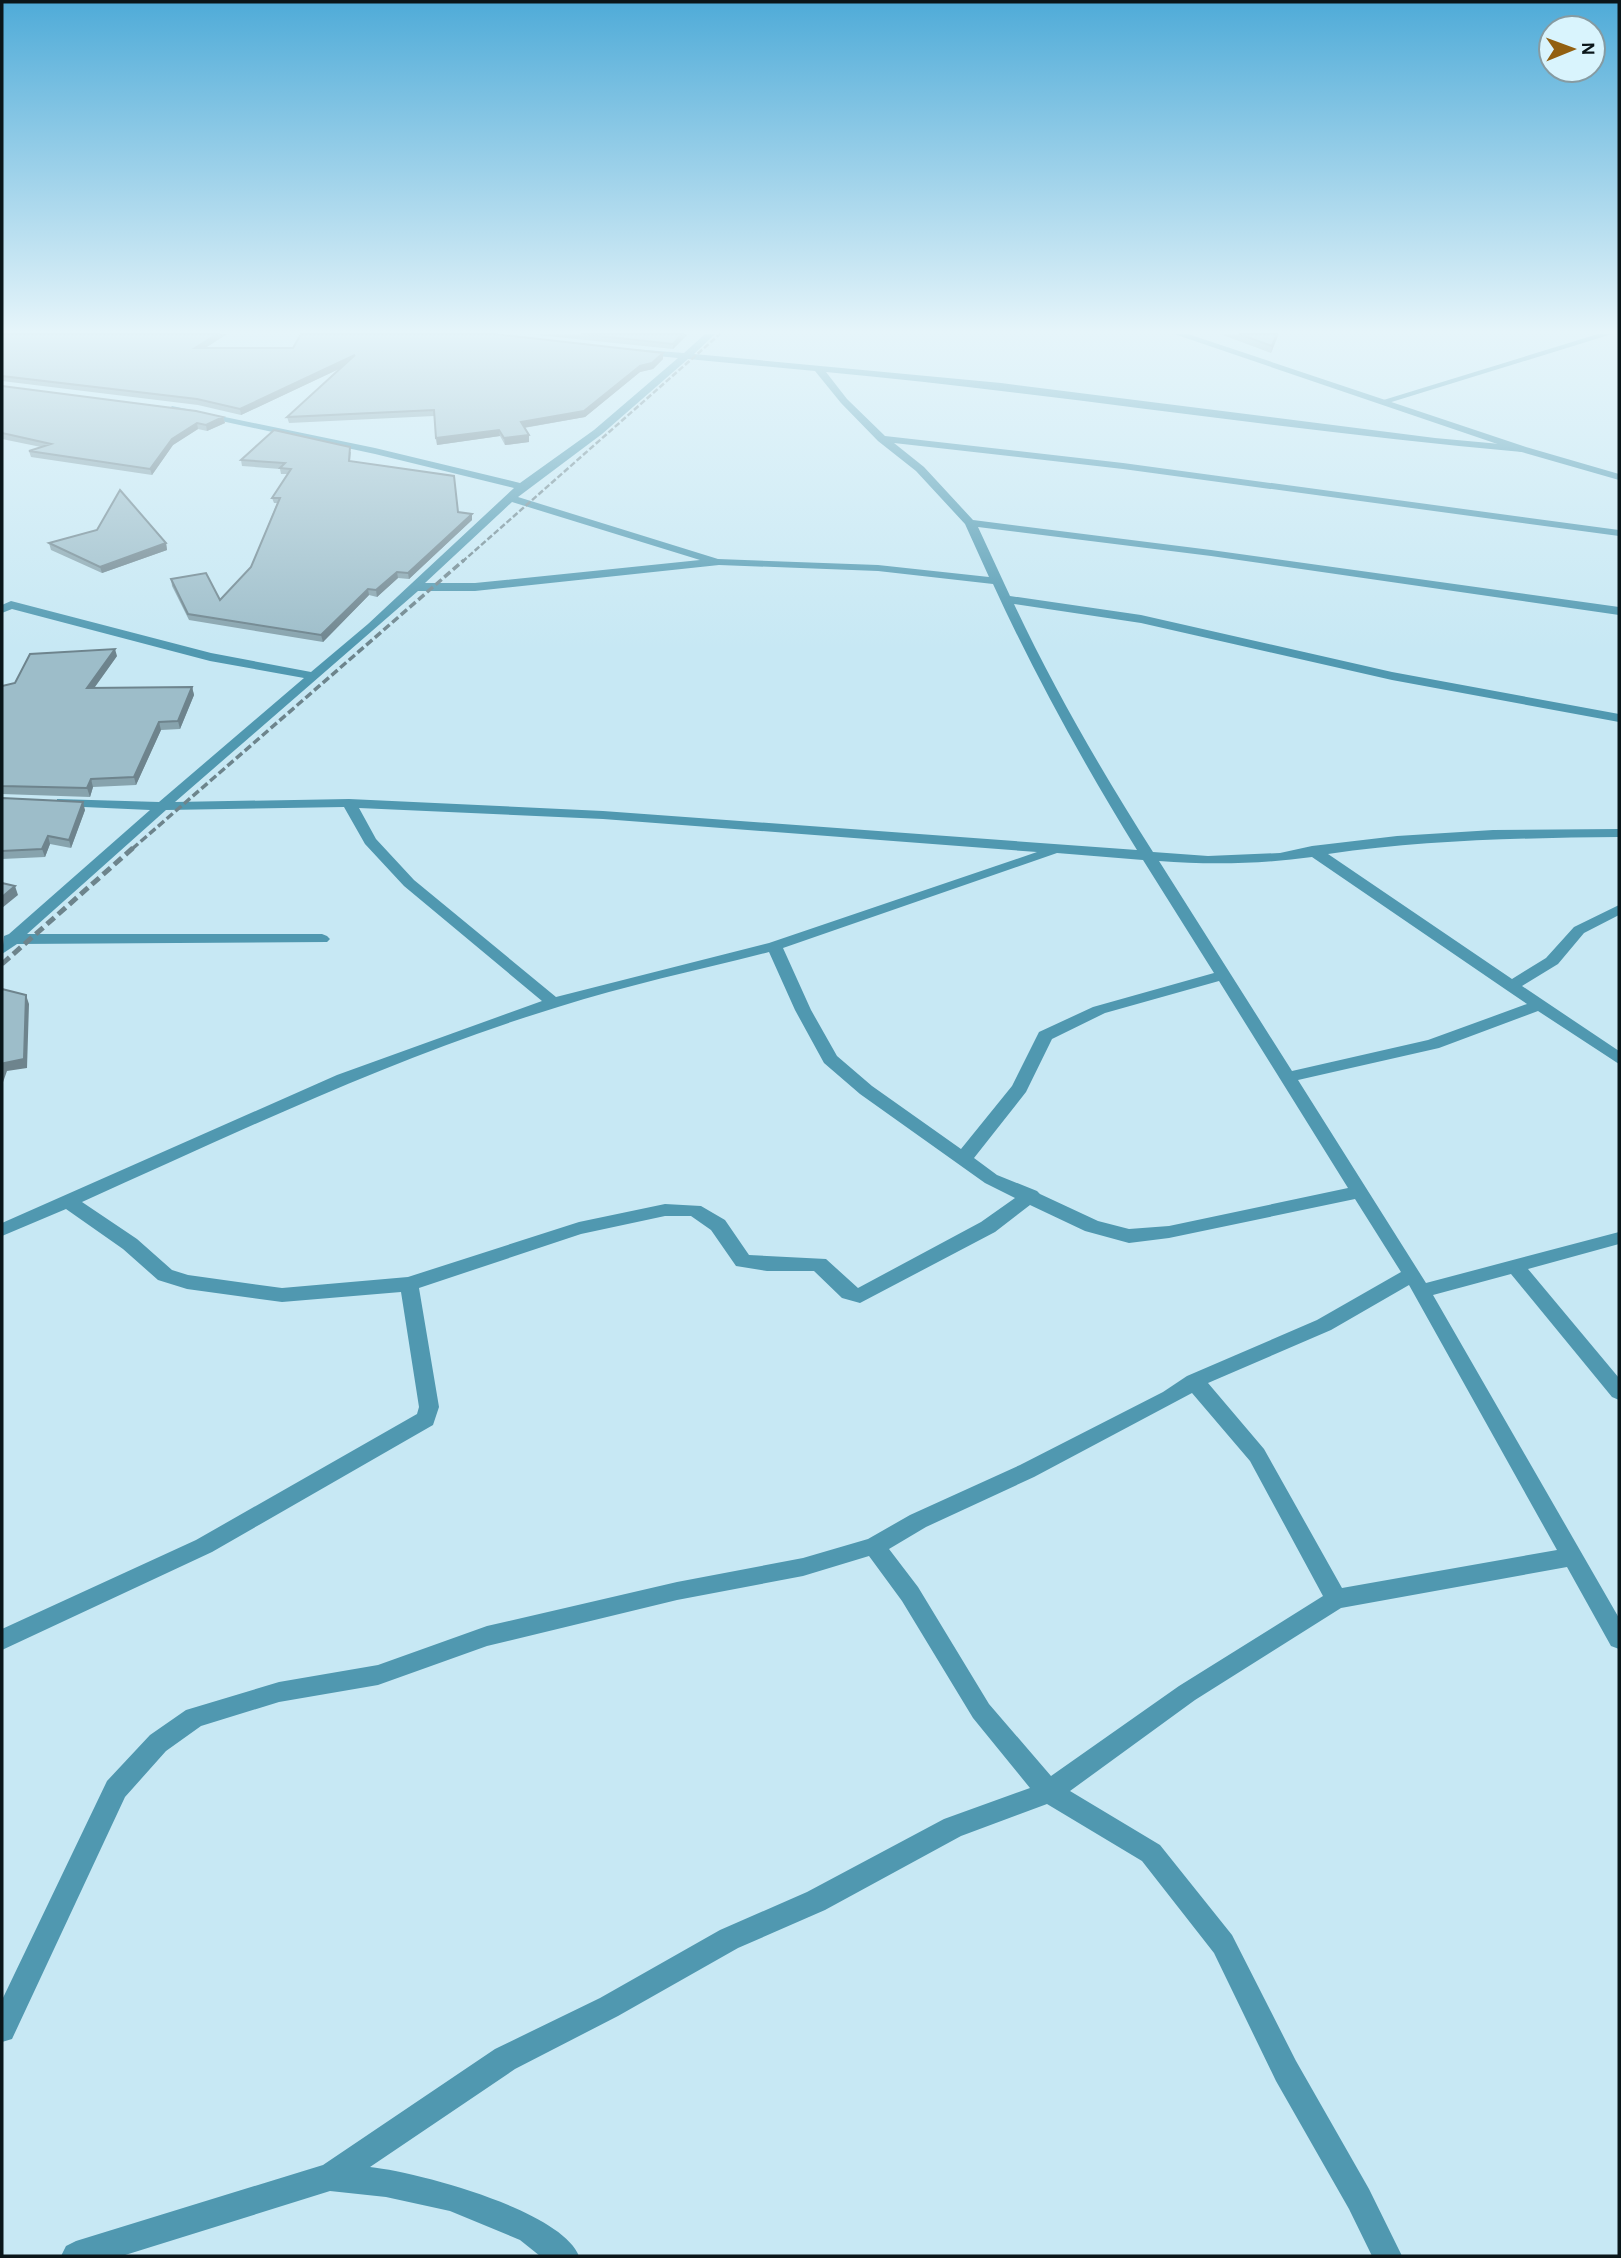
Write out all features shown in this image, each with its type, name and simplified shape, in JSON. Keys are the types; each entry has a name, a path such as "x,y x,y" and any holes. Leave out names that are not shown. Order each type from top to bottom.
{"street":[{"path":"319,439 523,487"},
{"path":"5,943 314,676 510,498 588,439"},
{"path":"882,439 920,469 970,523 1036,664 1147,857 1417,1282 1571,1557 1617,1630"},
{"path":"885,439 1123,466 1619,533"},
{"path":"1422,439 1522,449"},
{"path":"1493,439 1619,477"},
{"path":"510,498 719,562"},
{"path":"970,523 1224,555 1619,611"},
{"path":"414,587 475,587 719,562 878,568 997,581"},
{"path":"1006,599 1141,619 1392,676 1619,718"},
{"path":"5,605 210,657 314,676"},
{"path":"42,802 162,806 349,803 725,823 1208,860 1280,857 1312,850 1397,840 1493,834 1619,833"},
{"path":"349,803 370,841 409,883 465,926 553,1003"},
{"path":"2,1230 343,1079 553,1003 774,946 1057,850"},
{"path":"1312,850 1619,1059"},
{"path":"1511,986 1552,961 1579,930 1619,909"},
{"path":"5,943 322,939"},
{"path":"774,946 803,1010 831,1059 866,1090 991,1179 1031,1195 1092,1226 1129,1236 1169,1232 1359,1192"},
{"path":"964,1158 1020,1088 1045,1036 1099,1010 1223,975"},
{"path":"1289,1077 1433,1044 1539,1005"},
{"path":"66,1200 130,1244 165,1275 187,1282 282,1295 409,1284 579,1228 665,1210 695,1210 718,1225 730,1238 743,1261 819,1264 849,1293 860,1296 988,1227 1031,1195"},
{"path":"2,2029 116,1789 158,1742 194,1717 279,1692 378,1675 487,1636 677,1591 803,1567 874,1546 918,1521 1051,1459 1170,1397 1194,1381 1417,1282 1514,1265 1619,1238"},
{"path":"1514,1265 1619,1391"},
{"path":"2,1640 204,1546 426,1419 429,1407 409,1284"},
{"path":"1194,1381 1257,1455 1336,1599"},
{"path":"874,1546 910,1594 981,1711 1049,1792 1151,1853 1223,1944 1286,2071 1359,2199 1387,2256"},
{"path":"76,2256 330,2177 505,2059 609,2007 729,1939 816,1901 953,1827 1049,1792 1188,1692 1336,1599 1571,1557"},
{"path":"330,2177 386,2183 450,2197 530,2230 564,2256"}],"building":[{"path":"30,439 172,439 150,469 29,451 51,444"},
{"path":"264,439 316,439 350,447 349,461 454,476 458,512 472,514 408,573 397,572 376,590 368,589 321,635 188,614 171,579 206,573 220,600 251,567 280,498 272,498 291,469 280,468 285,463 241,460"},
{"path":"120,490 166,543 100,567 49,543 97,530"},
{"path":"115,649 87,688 192,687 178,721 159,722 134,777 91,779 87,788 2,786 2,686 15,683 30,654"},
{"path":"2,798 83,802 69,840 48,836 42,849 2,851"},
{"path":"2,883 15,886 2,897"},
{"path":"2,989 26,995 24,1059 4,1063 2,1069"}],"railway":[{"path":"462,562 601,439"},
{"path":"132,849 464,560"},
{"path":"2,964 134,847"}]}
